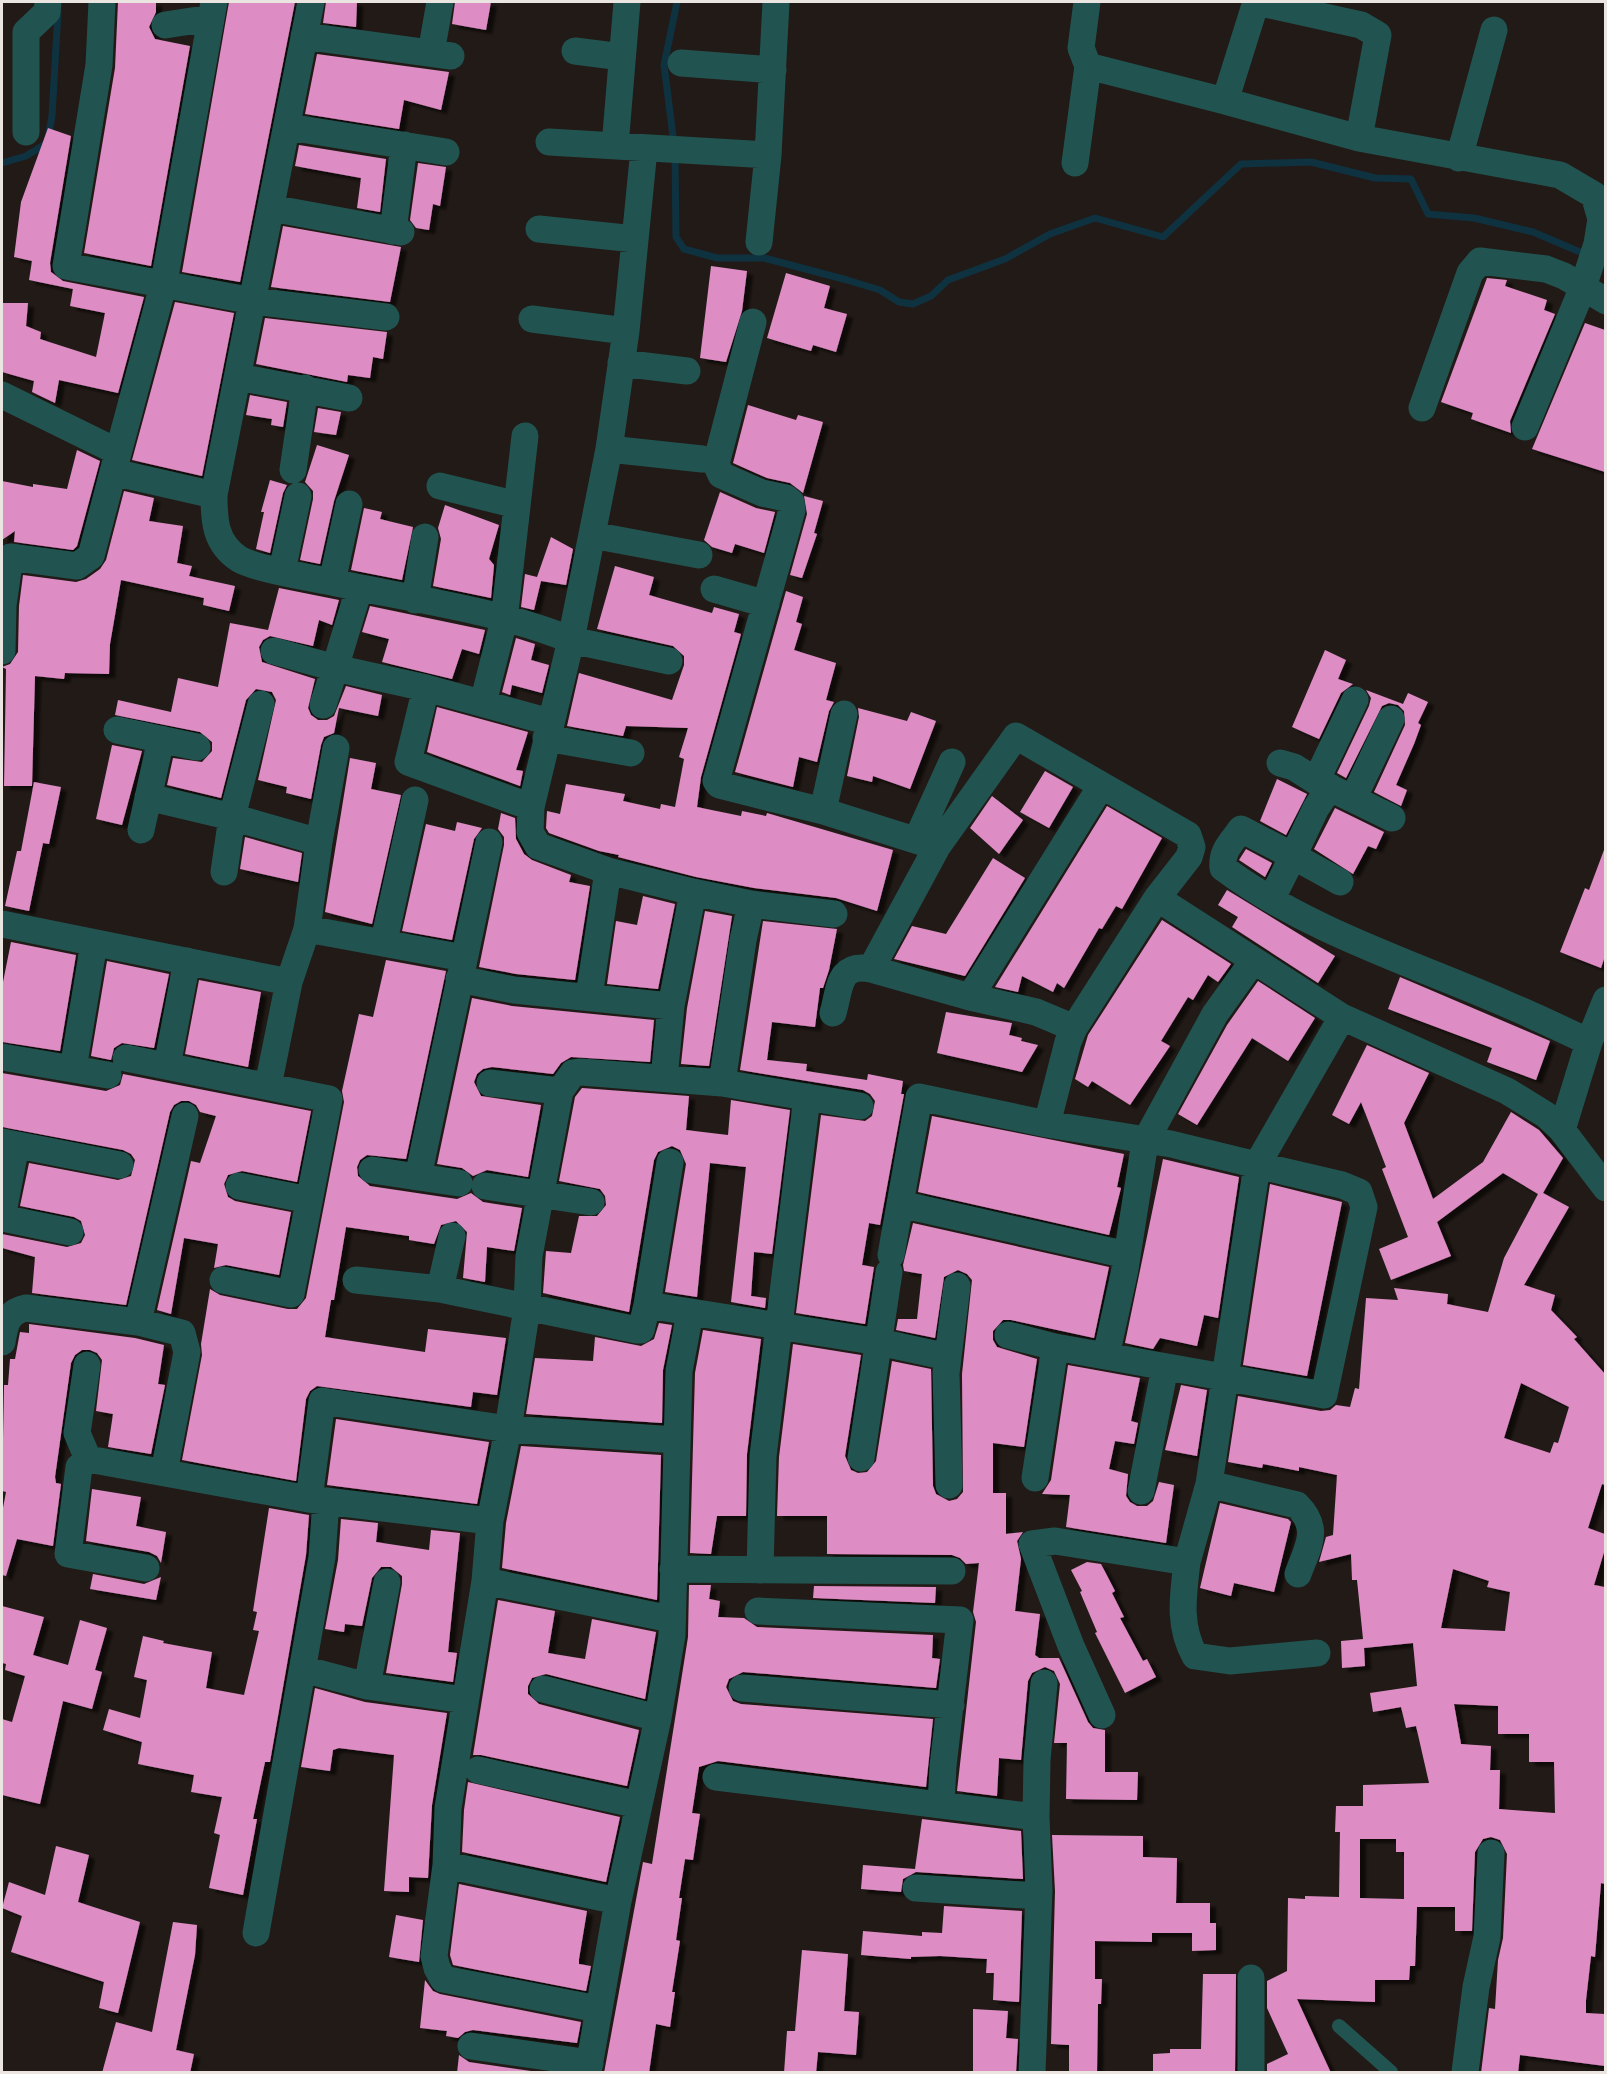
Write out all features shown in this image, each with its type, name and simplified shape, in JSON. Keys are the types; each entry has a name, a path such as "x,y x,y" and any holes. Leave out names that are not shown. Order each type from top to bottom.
{"street":[{"path":"26,132 26,32 47,12 48,2"},
{"path":"102,2 99,65 66,266 164,282 253,301 386,317"},
{"path":"311,2 214,495 214,523 221,542 240,560 359,589 504,620 572,640 669,662"},
{"path":"304,36 441,55 440,2"},
{"path":"615,146 627,2"},
{"path":"759,242 768,155 776,2"},
{"path":"1075,163 1088,66 1081,48 1088,2"},
{"path":"1225,101 1257,2 1361,25 1378,35 1359,138"},
{"path":"2,651 3,588 10,557 77,566 91,556 164,282 212,10 165,26"},
{"path":"1460,158 1494,30"},
{"path":"575,51 622,57"},
{"path":"681,63 773,70"},
{"path":"1088,66 1359,138 1560,175 1594,195 1601,219 1597,244 1586,279 1525,427"},
{"path":"288,127 446,152"},
{"path":"549,142 768,155"},
{"path":"271,208 397,231 404,146"},
{"path":"668,150 635,239 626,331 609,449 572,640 548,730 531,807 530,832 538,846 608,871 751,904 834,914"},
{"path":"539,229 635,239"},
{"path":"1422,408 1470,273 1480,261 1546,269 1586,279 1605,301"},
{"path":"532,319 626,331"},
{"path":"753,322 716,464 721,475 762,493 786,498 791,502 792,510 716,781 719,785 823,811 927,843"},
{"path":"621,363 687,371"},
{"path":"238,377 349,398"},
{"path":"282,571 295,483 305,388"},
{"path":"2,395 116,462 214,495"},
{"path":"483,703 504,620 525,436"},
{"path":"609,449 702,459"},
{"path":"440,486 517,505"},
{"path":"332,582 349,504"},
{"path":"592,535 699,555"},
{"path":"415,600 425,537"},
{"path":"323,705 359,589"},
{"path":"714,590 766,604"},
{"path":"274,651 483,703 548,730 631,753"},
{"path":"426,688 408,762 531,807"},
{"path":"1333,789 1355,700"},
{"path":"224,872 232,817 261,704"},
{"path":"823,811 844,714"},
{"path":"1272,898 1316,808 1391,719"},
{"path":"117,730 197,747"},
{"path":"927,843 1016,736 1188,835 1191,847 1189,857 1157,898 1074,1028 1068,1042 1047,1124"},
{"path":"141,830 161,739"},
{"path":"268,1086 289,982 307,928 319,842 336,748"},
{"path":"871,969 927,843 952,762"},
{"path":"1280,763 1294,767 1392,818"},
{"path":"970,997 1101,786"},
{"path":"148,797 232,817 319,842"},
{"path":"384,941 415,800"},
{"path":"1340,882 1240,829 1222,859 1223,868 1272,898 1357,944 1507,1004 1589,1042"},
{"path":"418,1177 489,842"},
{"path":"589,996 608,871"},
{"path":"664,1078 671,1006 693,892"},
{"path":"1157,898 1342,1017 1507,1091 1546,1115 1562,1130 1605,1188"},
{"path":"722,1083 743,940 751,904"},
{"path":"2,924 289,982"},
{"path":"307,928 384,941 514,990 671,1006"},
{"path":"73,1069 94,943"},
{"path":"1106,1356 1127,1255 1145,1142 1215,1014 1253,961"},
{"path":"167,1066 187,962"},
{"path":"833,1013 844,975 851,969 860,967 970,997 1036,1012 1074,1028"},
{"path":"1562,1130 1589,1042 1605,1000"},
{"path":"1317,1653 1230,1661 1195,1656 1187,1642 1182,1601 1187,1562 1209,1485 1257,1166 1342,1017"},
{"path":"2,1057 73,1069 167,1066 329,1099 291,1294 223,1280"},
{"path":"598,2009 443,1979 436,1968 434,1939 446,1865 448,1808 485,1581 490,1521 508,1430 527,1308 529,1256 560,1091 573,1073 581,1072 722,1083 860,1106"},
{"path":"490,1083 560,1091"},
{"path":"760,1570 763,1456 807,1097"},
{"path":"861,1458 890,1264 919,1097 1047,1124 1145,1142 1171,1144 1342,1185 1359,1192 1365,1207 1327,1392 1322,1395 1055,1347 1008,1335"},
{"path":"138,1322 185,1116"},
{"path":"70,1232 2,1218 9,1143 120,1165"},
{"path":"356,1280 440,1289 641,1329 647,1305 670,1162"},
{"path":"372,1170 591,1203"},
{"path":"239,1186 309,1200"},
{"path":"900,1204 1127,1255"},
{"path":"440,1289 452,1236"},
{"path":"949,1485 946,1373 957,1286"},
{"path":"647,1305 879,1342 948,1357"},
{"path":"2,1342 8,1318 14,1310 26,1308 138,1322 182,1333 187,1352 164,1472"},
{"path":"471,2046 589,2068 618,1901 658,1718 672,1635 679,1371 690,1313"},
{"path":"1035,1478 1055,1347"},
{"path":"87,1365 77,1433 88,1459"},
{"path":"1141,1491 1165,1367"},
{"path":"256,1933 284,1760 303,1669 322,1557 317,1500 322,1401 508,1430 677,1440"},
{"path":"88,1459 317,1500 490,1521"},
{"path":"88,1459 79,1467 68,1554 146,1568"},
{"path":"1209,1485 1297,1505 1306,1515 1312,1533 1298,1574"},
{"path":"1102,1715 1071,1646 1032,1544 1054,1541 1187,1562"},
{"path":"673,1569 952,1571"},
{"path":"485,1581 671,1619"},
{"path":"367,1686 387,1582"},
{"path":"758,1611 960,1620 943,1766 941,1804"},
{"path":"303,1669 367,1686 465,1700"},
{"path":"1032,2073 1038,1896 1037,1760 1044,1683"},
{"path":"742,1688 951,1705"},
{"path":"543,1689 658,1718"},
{"path":"478,1770 639,1805"},
{"path":"716,1777 1036,1817"},
{"path":"1465,2073 1476,1987 1486,1938 1491,1853"},
{"path":"446,1865 618,1901"},
{"path":"916,1888 1038,1896"},
{"path":"1251,1978 1251,2073"}],"lane":[{"path":"1339,2026 1391,2073"}],"building":[{"path":"118,2 156,2 156,12 149,27 155,39 190,46 151,266 84,253 115,68"},
{"path":"229,2 295,2 240,282 182,272"},
{"path":"326,2 357,2 356,27 323,23"},
{"path":"455,2 491,2 486,30 452,24"},
{"path":"317,54 449,72 441,110 404,100 399,129 305,114"},
{"path":"48,128 71,136 50,263 51,272 63,281 144,297 118,393 59,380 55,403 32,392 34,381 2,372 2,303 28,303 26,326 41,332 40,339 96,357 105,313 70,306 73,289 29,280 32,261 14,257 21,202"},
{"path":"299,145 386,159 380,212 357,208 361,178 295,166"},
{"path":"418,163 446,167 440,206 433,204 429,230 416,228 410,220"},
{"path":"283,226 401,247 390,302 271,287"},
{"path":"711,266 747,271 742,311 726,362 700,358"},
{"path":"786,273 830,286 824,308 847,314 836,352 813,345 811,351 767,338"},
{"path":"1487,278 1507,280 1505,286 1547,300 1544,310 1555,314 1510,421 1511,433 1471,419 1473,413 1441,402"},
{"path":"175,302 234,313 202,476 132,460"},
{"path":"265,318 387,332 383,359 373,357 370,378 348,375 347,382 256,364"},
{"path":"1585,323 1605,330 1605,472 1532,449"},
{"path":"250,395 287,402 283,427 271,425 272,419 246,415"},
{"path":"748,405 796,420 798,415 823,422 803,493 790,483 767,478 733,463"},
{"path":"318,408 341,412 336,435 314,432"},
{"path":"317,445 349,455 334,501 320,564 300,560 313,499 313,491 305,482"},
{"path":"77,450 100,461 77,546 73,550 14,542 15,531 2,540 2,481 33,487 33,484 67,489"},
{"path":"270,480 287,485 283,493 270,553 256,549 264,512 261,512"},
{"path":"124,491 154,498 149,521 183,526 177,563 192,566 189,576 235,586 229,611 203,605 204,598 121,580 110,644 109,674 65,673 64,679 35,676 32,786 4,786 6,669 2,667 10,664 18,652 19,606 23,575 76,582 86,579 100,569 106,560"},
{"path":"720,492 756,508 775,512 764,553 735,544 732,553 712,547 704,540"},
{"path":"804,496 823,501 814,533 817,534 802,578 790,575 807,514"},
{"path":"445,505 499,525 489,559 494,565 491,598 433,586 441,539 438,528"},
{"path":"364,508 382,512 380,519 413,527 402,580 351,570"},
{"path":"551,537 573,549 566,585 541,581 534,610 521,607 525,574 537,577"},
{"path":"615,566 654,577 649,595 712,613 714,607 739,614 734,632 741,634 701,777 697,807 741,816 742,811 766,816 767,813 893,850 877,911 836,898 754,888 696,877 618,857 619,855 599,851 549,833 546,828 547,811 560,814 566,784 625,794 623,801 660,809 661,804 675,807 684,759 679,757 688,728 626,726 623,736 567,726 579,673 672,700 684,665 684,656 673,646 597,629"},
{"path":"279,588 339,600 332,625 319,620 313,646 270,636 263,640 259,647 262,662 315,679 308,708 311,715 318,720 327,720 334,716 346,686 382,695 378,716 339,708 334,733 324,737 321,745 311,799 286,793 287,787 258,780 276,700 272,692 256,689 246,700 221,798 167,785 173,758 202,762 212,751 212,742 200,732 115,715 118,700 171,712 178,678 218,687 230,623 268,630"},
{"path":"786,591 803,597 796,622 802,624 794,650 836,663 826,700 834,702 829,711 817,762 799,757 793,787 735,772"},
{"path":"370,606 485,630 479,654 462,649 452,679 382,662 389,639 362,632"},
{"path":"516,638 535,644 531,660 549,665 542,693 512,685 510,695 502,692"},
{"path":"1325,650 1346,660 1338,679 1353,684 1341,693 1319,739 1292,727"},
{"path":"1366,690 1403,704 1408,693 1428,702 1418,723 1421,725 1414,744 1396,785 1407,790 1401,806 1374,792 1405,725 1404,711 1398,705 1389,703 1382,706 1346,778 1337,773 1369,706 1371,698"},
{"path":"437,707 528,732 516,770 523,771 520,786 427,752"},
{"path":"858,708 907,721 911,712 936,721 910,789 873,776 872,782 847,776 859,717"},
{"path":"112,745 142,751 122,825 96,819"},
{"path":"350,758 376,763 371,789 401,795 372,924 325,912"},
{"path":"1045,771 1073,787 1049,828 1020,812"},
{"path":"1277,779 1307,794 1286,835 1260,821"},
{"path":"34,782 61,787 49,844 43,843 29,911 5,906 17,851 21,851"},
{"path":"992,796 1023,820 999,854 970,828"},
{"path":"1107,806 1162,838 1122,909 1116,906 1102,929 1099,928 1064,988 1057,983 1053,992 1022,976 1018,992 995,987"},
{"path":"1335,808 1384,832 1376,849 1368,846 1353,874 1314,849"},
{"path":"501,813 515,818 516,839 524,854 532,860 571,875 569,882 590,886 575,980 516,974 479,967 504,845 504,837 498,829"},
{"path":"457,822 482,828 474,839 452,940 402,931 426,824 455,831"},
{"path":"245,837 302,853 298,882 240,869"},
{"path":"1246,849 1272,863 1265,877 1239,860"},
{"path":"1604,850 1605,956 1601,968 1560,952 1585,888 1589,890"},
{"path":"993,858 1025,878 965,976 894,959 912,926 946,934"},
{"path":"1227,890 1335,956 1318,983 1232,927 1238,917 1218,905"},
{"path":"643,896 675,904 658,989 607,984 616,921 637,925"},
{"path":"705,911 732,916 709,1066 681,1064 687,1008"},
{"path":"1162,920 1231,964 1218,982 1208,975 1193,1000 1188,997 1161,1041 1170,1046 1130,1105 1092,1081 1088,1087 1075,1079 1088,1035"},
{"path":"763,921 837,929 829,970 823,988 820,988 815,1027 772,1022 767,1060 807,1064 806,1071 867,1080 868,1074 903,1081 901,1094 904,1094 880,1225 869,1223 862,1265 874,1267 865,1324 796,1313 821,1115 865,1121 872,1116 875,1101 863,1090 740,1070"},
{"path":"11,942 76,955 60,1051 2,1042 2,987"},
{"path":"386,960 446,971 406,1159 367,1155 360,1160 357,1167 358,1176 370,1186 457,1199 471,1193 483,1202 522,1208 514,1251 487,1247 485,1282 463,1278 467,1232 456,1221 441,1225 434,1244 409,1240 409,1236 346,1227 334,1300 331,1300 325,1337 425,1352 428,1329 506,1338 497,1395 473,1392 471,1407 317,1386 310,1391 306,1399 296,1481 182,1460 202,1355 201,1344 210,1289 220,1295 288,1309 297,1309 306,1298 344,1102 342,1091 359,1014 373,1017"},
{"path":"107,961 169,974 154,1048 122,1043 114,1048 111,1060 91,1056"},
{"path":"1400,977 1550,1041 1536,1080 1487,1062 1492,1048 1388,1009"},
{"path":"199,980 261,992 248,1067 185,1054"},
{"path":"1258,981 1315,1018 1288,1061 1252,1038 1197,1125 1178,1114 1227,1025"},
{"path":"472,998 512,1006 654,1020 650,1062 571,1057 561,1063 553,1074 492,1067 483,1069 477,1074 474,1082 481,1096 541,1105 528,1177 487,1170 473,1176 462,1168 437,1164"},
{"path":"946,1012 1012,1023 1009,1035 1038,1045 1022,1072 937,1053"},
{"path":"1367,1045 1429,1073 1404,1123 1433,1199 1483,1162 1511,1112 1539,1130 1563,1158 1543,1193 1569,1207 1524,1285 1555,1295 1551,1310 1577,1337 1574,1339 1605,1374 1605,1485 1602,1484 1588,1528 1605,1534 1605,1549 1594,1585 1605,1587 1605,1884 1601,1883 1595,1957 1591,1956 1586,2013 1605,2014 1605,2066 1520,2055 1518,2073 1481,2073 1489,2008 1495,2009 1498,1960 1503,1938 1507,1854 1500,1840 1491,1837 1483,1839 1475,1852 1472,1931 1455,1931 1455,1907 1417,1907 1415,1966 1410,1966 1409,1980 1375,1980 1375,2002 1297,1999 1331,2073 1267,2073 1267,2064 1288,2054 1267,2008 1267,1981 1287,1971 1288,1898 1339,1897 1340,1832 1335,1832 1336,1806 1363,1806 1363,1785 1429,1783 1416,1726 1406,1728 1401,1707 1373,1712 1370,1693 1417,1686 1413,1643 1364,1648 1365,1666 1342,1668 1341,1641 1363,1639 1357,1580 1352,1580 1351,1554 1319,1562 1326,1537 1333,1535 1337,1475 1299,1467 1299,1471 1263,1464 1262,1468 1228,1462 1238,1396 1321,1411 1330,1410 1336,1405 1350,1407 1355,1388 1359,1389 1366,1298 1398,1300 1394,1288 1448,1294 1447,1304 1488,1312 1504,1258 1538,1194 1503,1173 1437,1222 1451,1256 1391,1280 1379,1249 1408,1237 1382,1169 1386,1167 1361,1102 1349,1124 1332,1115","holes":["1521,1383 1569,1407 1558,1443 1554,1442 1550,1453 1504,1438","1453,1569 1489,1581 1487,1587 1510,1592 1505,1631 1441,1628","1454,1704 1498,1706 1498,1734 1529,1734 1529,1762 1554,1762 1555,1813 1499,1809 1500,1770 1490,1770 1491,1746 1461,1744","1360,1839 1396,1839 1396,1852 1404,1852 1404,1899 1360,1898"]},
{"path":"2,1073 106,1091 120,1085 123,1074 311,1111 297,1182 242,1171 228,1175 224,1184 228,1197 235,1201 291,1212 279,1275 226,1265 214,1268 218,1244 184,1238 171,1314 157,1310 191,1161 200,1163 216,1116 200,1112 196,1105 189,1101 181,1101 174,1105 170,1112 126,1305 32,1293 35,1257 2,1248 2,1234 67,1247 81,1243 85,1235 81,1221 74,1217 20,1206 29,1163 118,1180 131,1176 135,1160 131,1154 123,1150 2,1127"},
{"path":"582,1088 689,1096 686,1130 728,1135 731,1100 790,1110 772,1254 754,1252 751,1296 766,1298 765,1308 731,1302 746,1167 710,1163 697,1297 665,1292 686,1164 680,1150 672,1146 658,1152 654,1160 629,1312 543,1293 546,1251 571,1253 579,1216 597,1216 606,1205 605,1196 600,1189 559,1181 575,1097"},
{"path":"932,1116 1124,1154 1117,1187 1121,1188 1109,1235 918,1192"},
{"path":"1163,1159 1239,1177 1218,1318 1204,1315 1197,1346 1160,1338 1153,1349 1125,1343"},
{"path":"1270,1184 1342,1202 1307,1376 1243,1365"},
{"path":"913,1223 1109,1267 1094,1338 1011,1320 1003,1320 993,1331 993,1340 997,1347 1037,1359 1024,1447 993,1443 993,1493 1006,1493 1006,1534 1023,1532 1017,1541 1021,1559 1015,1611 1040,1614 1035,1655 1039,1658 1059,1658 1088,1722 1093,1728 1105,1730 1105,1772 1138,1772 1137,1800 1066,1799 1067,1743 1054,1743 1060,1684 1054,1671 1045,1667 1032,1673 1028,1681 1021,1760 999,1758 997,1796 957,1791 976,1622 973,1612 979,1563 966,1564 960,1558 952,1555 827,1554 827,1516 777,1516 779,1457 793,1344 861,1355 845,1456 851,1470 858,1473 867,1472 876,1461 892,1361 931,1369 933,1486 936,1494 949,1501 957,1499 963,1492 962,1374 972,1280 967,1274 958,1270 944,1277 935,1338 896,1330 898,1319 917,1319 922,1274 904,1271 903,1265"},
{"path":"659,1323 672,1325 663,1370 662,1423 526,1414 535,1358 593,1361 595,1337 641,1346 654,1339"},
{"path":"29,1324 135,1338 164,1345 158,1384 165,1385 151,1454 108,1447 113,1414 96,1411 102,1360 97,1353 90,1350 82,1350 75,1355 71,1363 55,1477 56,1483 61,1484 53,1546 17,1539 6,1576 2,1575 2,1513 6,1492 2,1491 4,1385 8,1385 10,1359 15,1359 20,1332 29,1333"},
{"path":"703,1330 761,1339 747,1454 746,1516 717,1516 711,1554 690,1553 695,1373"},
{"path":"1068,1365 1140,1378 1131,1421 1138,1423 1134,1444 1115,1441 1109,1469 1128,1474 1126,1496 1137,1506 1147,1506 1153,1501 1159,1482 1174,1485 1166,1543 1066,1527 1070,1495 1042,1494 1051,1480"},
{"path":"1181,1385 1207,1390 1197,1456 1165,1450"},
{"path":"336,1419 489,1442 477,1504 327,1485"},
{"path":"521,1446 661,1455 657,1600 502,1568 506,1523"},
{"path":"92,1489 141,1497 136,1526 166,1532 161,1563 157,1556 149,1552 86,1541"},
{"path":"1220,1503 1288,1519 1291,1522 1274,1592 1234,1583 1231,1596 1200,1588"},
{"path":"269,1508 309,1515 306,1555 270,1762 265,1762 253,1819 257,1819 243,1895 209,1888 220,1835 214,1833 222,1797 191,1792 194,1775 138,1764 142,1742 103,1730 109,1709 140,1718 147,1680 134,1677 143,1636 164,1641 163,1643 212,1652 206,1688 244,1695 259,1631 253,1630 257,1612 253,1611"},
{"path":"341,1519 378,1523 376,1542 429,1550 431,1530 460,1533 448,1652 457,1653 453,1682 386,1673 402,1584 402,1576 391,1567 381,1567 372,1578 362,1626 345,1624 344,1632 325,1629 338,1560"},
{"path":"1087,1562 1101,1564 1115,1591 1112,1593 1124,1617 1120,1618 1143,1661 1147,1659 1156,1677 1125,1693 1095,1633 1097,1632 1080,1592 1082,1591 1071,1570"},
{"path":"93,1574 144,1584 161,1577 156,1600 90,1589"},
{"path":"689,1585 711,1585 709,1599 720,1601 718,1617 744,1618 757,1627 933,1635 932,1658 940,1659 936,1688 743,1672 729,1679 726,1687 733,1701 741,1704 933,1719 926,1787 718,1761 699,1767 692,1813 700,1814 693,1860 685,1859 679,1898 682,1898 676,1940 680,1941 672,1992 675,1992 670,2027 656,2024 649,2073 604,2073 643,1862 652,1864 688,1637"},
{"path":"814,1586 936,1587 935,1603 813,1598"},
{"path":"498,1600 555,1611 548,1653 585,1659 592,1619 656,1632 645,1699 546,1674 532,1678 528,1686 528,1694 539,1704 639,1730 627,1786 473,1755"},
{"path":"2,1606 44,1617 33,1655 68,1665 80,1620 107,1628 95,1670 102,1672 92,1709 63,1701 40,1804 2,1795 2,1719 12,1722 25,1676 5,1670 6,1664 2,1663"},
{"path":"315,1688 365,1702 447,1713 432,1805 428,1878 409,1877 409,1892 384,1891 394,1755 339,1748 333,1750 330,1771 301,1767"},
{"path":"468,1782 620,1817 606,1882 462,1852"},
{"path":"922,1819 1021,1831 1023,1879 916,1872 903,1879 901,1892 861,1889 863,1865 915,1869"},
{"path":"1052,1835 1143,1836 1143,1857 1177,1858 1176,1903 1210,1903 1210,1923 1216,1923 1216,1950 1192,1951 1192,1933 1152,1933 1152,1942 1095,1941 1095,1979 1102,1979 1101,2004 1098,2004 1097,2073 1069,2073 1069,2045 1051,2044 1055,1891"},
{"path":"56,1846 89,1855 78,1902 140,1922 118,2013 99,2008 104,1982 11,1952 22,1916 2,1908 9,1882 45,1895"},
{"path":"459,1884 587,1911 579,1959 579,1964 591,1966 586,1991 453,1965 450,1955"},
{"path":"944,1906 1022,1911 1019,2002 993,2000 994,1973 986,1973 987,1959 940,1956 911,1957 911,1959 861,1955 863,1931 922,1936 922,1932 942,1933"},
{"path":"396,1915 423,1920 419,1962 389,1957"},
{"path":"173,1922 197,1925 195,1955 176,2050 194,2054 190,2073 102,2073 116,2022 152,2032"},
{"path":"802,1950 848,1954 844,2011 859,2012 856,2055 818,2052 816,2073 784,2073 787,2031 795,2031"},
{"path":"1203,1974 1236,1974 1235,2073 1153,2073 1153,2054 1170,2053 1170,2049 1201,2049"},
{"path":"425,1980 433,1991 440,1994 581,2022 577,2043 473,2030 465,2032 458,2038 446,2036 447,2031 420,2028"},
{"path":"973,2009 1008,2011 1006,2038 1018,2039 1016,2073 973,2071"},
{"path":"459,2055 469,2062 545,2073 457,2073"}],"waterway":[{"path":"674,144 664,65 677,2"},
{"path":"2,163 26,156 47,143 52,116 58,11"},
{"path":"675,155 676,237 684,249 717,258 764,258 880,290 899,302 913,304 931,296 948,280 1005,259 1050,234 1095,218 1163,237 1241,164 1311,162 1375,178 1411,179 1428,214 1474,218 1533,232 1606,263"}]}
